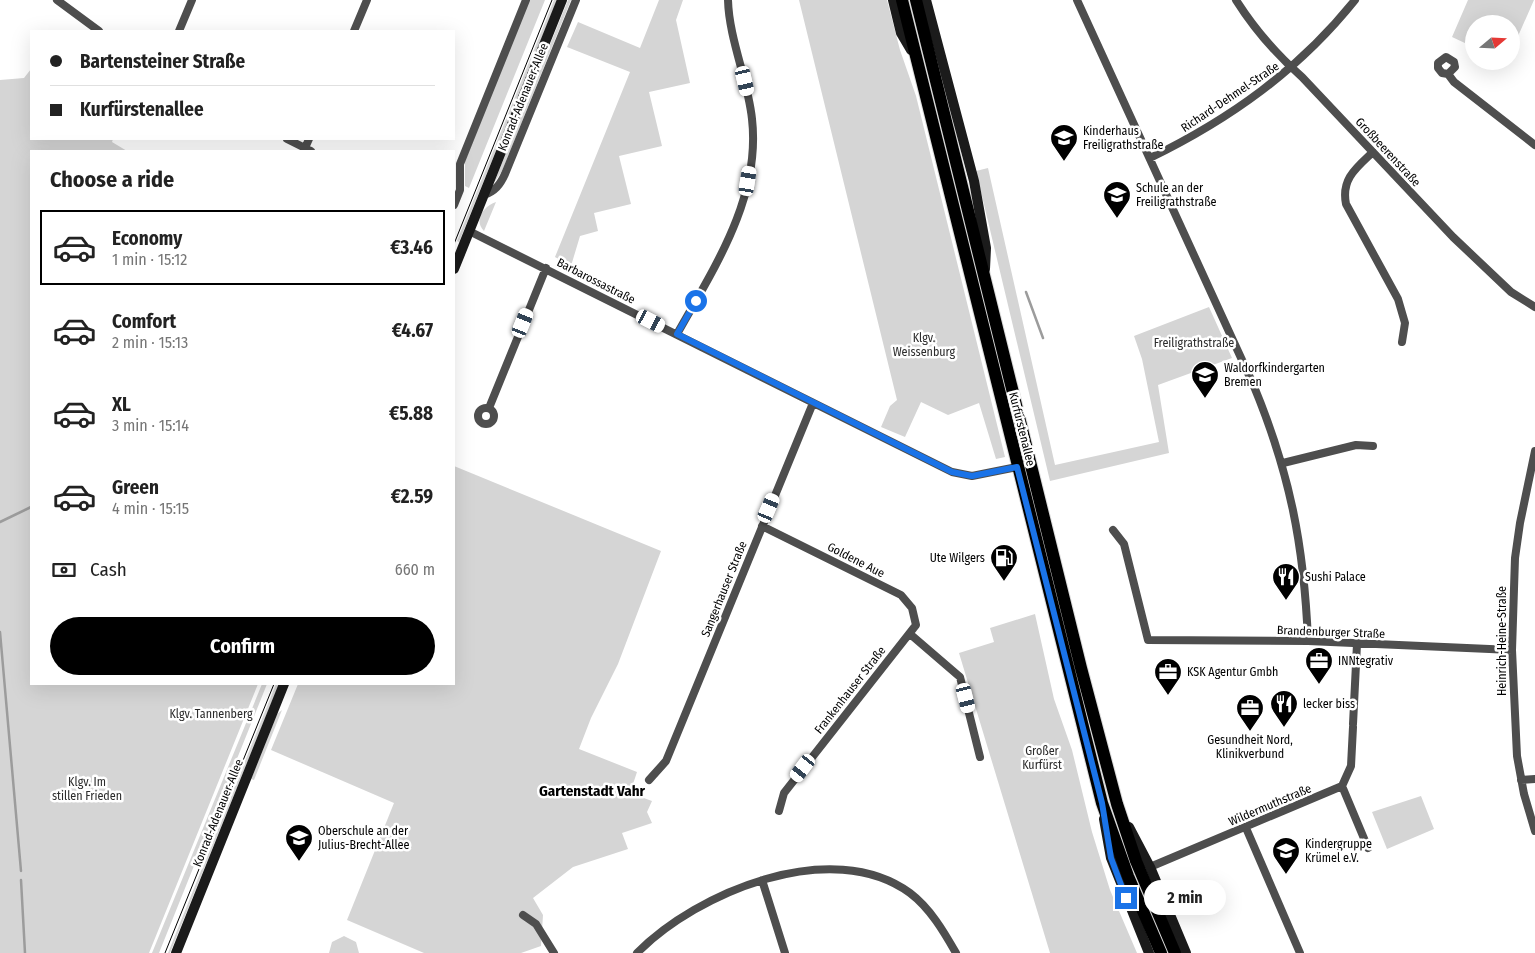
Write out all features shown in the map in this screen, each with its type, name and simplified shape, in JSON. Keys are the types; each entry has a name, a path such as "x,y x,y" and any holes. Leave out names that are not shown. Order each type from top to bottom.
{"main road":[{"name":"Konrad-Adenauer-Allee","path":"455,267 562,0"},
{"name":"Kurfürstenallee","path":"893,0 902,33 917,62"},
{"name":"Kurfürstenallee","path":"902,0 1102,803 1111,858 1149,953"},
{"name":"Kurfürstenallee","path":"916,0 1080,668 1117,804 1136,861 1174,953"},
{"name":"Kurfürstenallee","path":"926,0 974,181 986,248 984,274"},
{"name":"Konrad-Adenauer-Allee","path":"176,953 284,685"},
{"name":"Kurfürstenallee","path":"1102,803 1128,876 1161,953"},
{"name":"Kurfürstenallee","path":"1117,804 1150,867 1186,953"}],"street":[{"path":"57,0 98,30"},
{"path":"179,30 192,0"},
{"path":"354,30 367,0"},
{"path":"455,202 460,190 460,164 526,0"},
{"name":"Konrad-Adenauer-Allee","path":"484,195 492,192 499,185 505,174 576,0"},
{"path":"677,334 738,218 746,194 752,161 752,119 728,0"},
{"path":"1077,0 1253,384 1283,463 1301,544 1308,641"},
{"name":"Großbeerenstraße","path":"1236,0 1254,27 1281,59 1292,68 1459,243 1511,292 1535,307"},
{"name":"Richard-Dehmel-Straße","path":"1150,158 1215,123 1292,68 1356,0"},
{"path":"1448,74 1454,82 1535,145"},
{"path":"289,140 308,150"},
{"path":"1373,152 1352,171 1344,184 1344,194 1346,204 1398,299 1405,323 1402,342"},
{"name":"Barbarossastraße","path":"470,231 952,472 972,476 1017,467"},
{"name":"Barbarossastraße","path":"489,408 546,268"},
{"name":"Sangerhauser Straße","path":"649,780 666,761 813,403"},
{"path":"1283,463 1356,445 1373,446"},
{"name":"Heinrich-Heine-Straße","path":"1535,451 1515,558 1512,650 1514,720 1521,780 1535,831"},
{"name":"Goldene Aue","path":"762,526 901,595 912,608 916,626 910,634"},
{"name":"Brandenburger Straße","path":"1113,530 1124,544 1148,640 1308,641 1512,650"},
{"path":"910,634 960,678 980,757"},
{"name":"Frankenhauser Straße","path":"779,811 784,793 910,634"},
{"path":"1357,644 1351,766 1342,786 1368,848"},
{"path":"1521,780 1535,778"},
{"name":"Wildermuthstraße","path":"1150,867 1342,786"},
{"path":"1246,828 1300,953"},
{"path":"637,953 661,931 699,905 762,880 788,874 838,870 880,878 910,893 933,916 956,953"},
{"path":"762,880 785,953"},
{"path":"523,915 536,924 554,953"}],"green space":[{"path":"529,0 545,0 469,188 465,186 465,161"},
{"path":"554,0 557,0 459,242 457,241"},
{"path":"568,0 571,0 502,171 494,183"},
{"path":"659,0 683,0 676,20 690,83 649,92 662,146 619,156 631,204 594,213 598,231 580,236 571,266 555,257 630,72 567,47 578,22 640,48"},
{"name":"Klgv. Weissenburg","path":"799,0 887,0 900,50 916,96 1005,457 996,459 979,403 948,415 921,402 905,437 881,427 890,406 897,400"},
{"path":"1468,0 1534,0 1520,32 1520,15 1465,15 1465,43 1452,37"},
{"path":"30,70 30,140 113,140 112,142 125,150 30,150 30,685 258,685 149,953 0,953 0,80 24,78"},
{"name":"Freiligrathstraße","path":"988,168 1055,465 1159,442 1142,359 1134,336 1209,307 1232,358 1158,385 1169,453 1050,481 976,171"},
{"path":"496,202 484,231 480,222 481,214"},
{"path":"455,466 661,551 618,664 591,718 579,749 637,772 630,793 652,801 647,812 652,823 622,833 628,849 573,867 533,898 543,915 541,946 521,953 424,953 347,920 394,803 271,750 298,685 455,685"},
{"name":"Großer Kurfürst","path":"1035,614 1054,699 1072,750 1092,832 1110,890 1137,953 1050,953 959,653 994,642 990,628"},
{"path":"262,685 267,685 159,953 152,953"},
{"path":"276,685 279,685 170,953 168,953"},
{"path":"282,710 254,780 251,779 277,714"},
{"path":"1421,796 1434,829 1387,849 1372,812"},
{"path":"344,936 356,942 359,953 329,953 332,942"}],"waterway":[{"path":"1026,292 1043,338"},
{"path":"0,522 30,507"},
{"path":"0,632 21,871"},
{"path":"21,880 25,953"}],"tram line":[{"path":"455,242 552,0"},
{"path":"165,953 274,685"}],"place":[{"name":"Kinderhaus Freiligrathstraße","path":"1064,162"},
{"name":"Schule an der Freiligrathstraße","path":"1117,219"},
{"name":"Waldorfkindergarten Bremen","path":"1205,399"},
{"name":"Ute Wilgers","path":"1004,582"},
{"name":"Sushi Palace","path":"1286,601"},
{"name":"INNtegrativ","path":"1319,685"},
{"name":"KSK Agentur Gmbh","path":"1168,696"},
{"name":"lecker biss","path":"1284,728"},
{"name":"Gesundheit Nord, Klinikverbund","path":"1250,732"},
{"name":"Oberschule an der Julius-Brecht-Allee","path":"299,862"},
{"name":"Kindergruppe Krümel e.V.","path":"1286,875"}],"district":[{"name":"Gartenstadt Vahr","path":"592,791"}],"route":[{"path":"696,301 677,334 952,472 972,476 993,474 1017,467 1102,803 1111,858 1126,898"}],"park label":[{"name":"Klgv. Tannenberg","path":"211,714"},
{"name":"Klgv. Im stillen Frieden","path":"87,789"}]}
